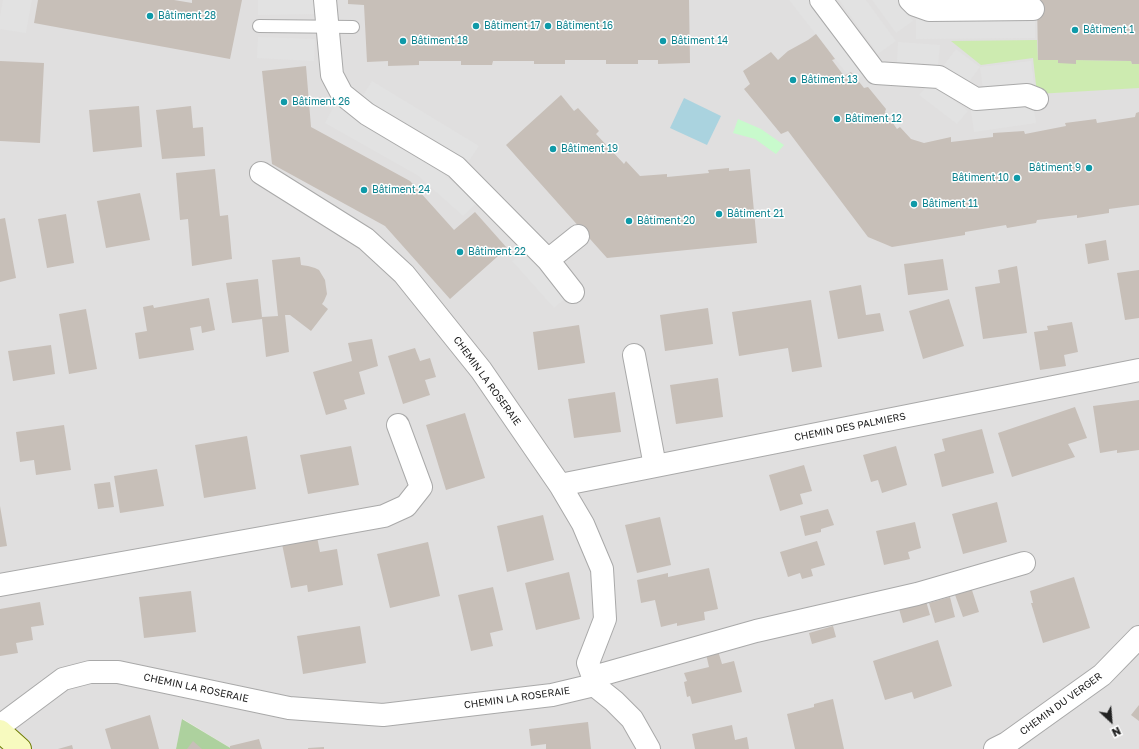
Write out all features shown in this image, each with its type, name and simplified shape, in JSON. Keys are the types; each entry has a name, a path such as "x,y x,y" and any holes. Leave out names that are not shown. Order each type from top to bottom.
{"street":[{"path":"325,0 332,75 342,94 368,114 456,167 548,260 573,292"},
{"path":"821,0 876,73 939,77 976,100 1027,95 1037,99"},
{"path":"910,0 915,5 929,10 1033,9"},
{"name":"CHEMIN LA ROSERAIE","path":"0,726 63,679 90,672 118,672 289,708 383,715 552,695 594,681 588,663 605,619 602,568 583,524 560,485 481,370 404,274 366,239 261,173"},
{"path":"548,260 578,236"},
{"path":"634,355 655,466"},
{"name":"CHEMIN DES PALMIERS","path":"560,485 1139,370"},
{"path":"0,585 384,516 406,506 421,487 398,426"},
{"path":"649,749 632,720 594,681 756,631 917,594 1024,563"},
{"name":"CHEMIN DU VERGER","path":"995,749 1007,744 1102,675 1139,637"},
{"path":"0,730 20,749"}],"lane":[{"path":"259,26 353,27"}],"shaded area":[{"path":"0,0 1139,0 1139,749 232,749 183,719 176,749 0,749"},
{"path":"3,0 32,0 26,33 0,29 0,17"},
{"path":"258,0 317,0 317,14 258,15"},
{"path":"789,0 812,0 868,72 854,83"},
{"path":"839,0 866,0 896,41 878,54"},
{"path":"872,0 898,0 913,21 896,33"},
{"path":"1035,17 1035,38 916,39 916,18"},
{"path":"258,37 315,39 314,61 257,58"},
{"path":"898,42 940,45 938,65 897,62"},
{"path":"956,49 980,67 968,83 944,65"},
{"path":"1031,61 1034,84 983,89 980,67"},
{"path":"372,81 479,146 469,161 362,97"},
{"path":"930,82 968,111 957,124 919,95"},
{"path":"1033,101 1036,123 974,132 971,111"},
{"path":"335,104 427,160 477,203 463,216 417,175 325,123"},
{"path":"527,248 568,296 554,308 512,261"}],"green space":[{"path":"1037,40 1038,60 1058,60 1058,63 1076,60 1131,61 1132,64 1139,64 1139,88 1037,94 1033,58 981,65 951,41"},
{"path":"738,119 761,129 784,145 776,154 755,139 733,133"},
{"path":"182,719 232,749 176,749"}],"water":[{"path":"684,98 721,116 707,145 670,128"}],"building":[{"path":"38,0 174,0 192,3 192,0 242,0 230,59 34,23"},
{"path":"348,0 689,0 690,63 658,64 658,60 638,60 638,64 606,64 606,60 565,60 565,64 534,64 534,61 493,61 492,65 461,65 461,61 419,61 419,65 388,66 388,61 367,62 364,5 348,4"},
{"name":"Bâtiment 1","path":"1037,0 1139,0 1139,64 1132,64 1131,61 1076,60 1076,64 1058,63 1058,60 1038,60"},
{"path":"816,34 835,59 832,60 844,76 851,72 864,88 868,87 886,109 885,112 897,129 900,127 911,139 924,143 951,137 951,142 993,137 993,133 1024,131 1025,134 1066,126 1065,123 1096,119 1097,123 1135,117 1136,113 1139,112 1139,205 1109,209 1109,213 1077,218 1077,215 1037,220 1036,223 1007,228 1006,225 965,232 965,235 892,247 868,237 788,131 781,134 744,89 750,84 743,71 771,52 778,60 788,51"},
{"path":"0,61 44,63 40,143 0,141"},
{"path":"306,66 311,127 410,181 454,230 475,212 507,248 450,299 385,226 272,164 262,71"},
{"path":"561,95 574,111 578,108 599,131 596,134 624,164 626,161 640,176 667,174 667,177 709,173 708,170 729,168 729,171 750,169 757,243 607,258 506,145"},
{"path":"139,106 142,147 93,152 89,110"},
{"path":"191,106 193,128 203,127 205,156 162,159 156,110"},
{"path":"215,169 220,216 228,215 232,259 192,266 188,219 180,220 176,173"},
{"path":"140,193 150,240 106,248 97,201"},
{"path":"66,214 74,263 47,268 38,219"},
{"path":"5,218 16,278 0,282 0,219"},
{"path":"1106,240 1109,260 1088,264 1085,244"},
{"path":"300,257 301,265 319,270 325,280 327,294 322,304 328,309 311,331 290,315 285,315 289,352 266,357 262,319 232,323 226,283 258,279 262,317 278,316 272,260"},
{"path":"943,259 948,290 908,295 904,264"},
{"path":"1017,266 1027,333 983,339 975,287 1000,283 998,270"},
{"path":"1139,270 1139,318 1125,320 1117,273"},
{"path":"861,285 866,315 880,313 884,331 838,339 829,291"},
{"path":"209,298 215,330 202,333 201,326 190,328 194,350 139,359 135,333 147,331 143,307 153,305 154,308"},
{"path":"949,299 964,346 923,359 909,311"},
{"path":"811,300 822,367 792,372 788,348 739,356 732,312"},
{"path":"708,308 713,344 665,351 660,315"},
{"path":"86,309 97,369 69,374 59,314"},
{"path":"1072,322 1078,352 1064,355 1066,366 1040,370 1034,332 1048,330 1047,326"},
{"path":"579,325 585,363 538,370 533,332"},
{"path":"372,339 378,366 359,372 365,394 344,400 347,409 326,415 313,372 352,361 348,343"},
{"path":"51,345 55,374 13,381 8,351"},
{"path":"415,348 420,361 430,358 436,377 425,380 430,395 403,404 388,356"},
{"path":"718,378 723,417 676,424 670,385"},
{"path":"615,392 621,432 574,438 568,399"},
{"path":"1139,400 1139,450 1117,453 1117,450 1100,453 1093,406"},
{"path":"1075,407 1087,438 1068,444 1075,457 1012,477 998,433"},
{"path":"465,413 485,478 446,490 426,425"},
{"path":"64,425 71,470 36,475 34,460 20,462 16,432"},
{"path":"982,429 994,473 942,487 934,454 945,451 942,439"},
{"path":"247,436 256,489 204,498 195,445"},
{"path":"351,446 359,485 308,494 300,455"},
{"path":"896,446 907,485 882,493 878,480 871,482 863,455"},
{"path":"804,465 812,491 800,494 803,504 780,511 769,475"},
{"path":"157,469 164,506 120,513 114,476"},
{"path":"110,482 114,507 98,509 94,484"},
{"path":"997,502 1007,542 963,554 952,514"},
{"path":"0,506 7,546 0,547"},
{"path":"828,509 834,525 821,529 821,532 805,536 800,516"},
{"path":"543,515 554,560 507,572 497,526"},
{"path":"660,517 671,565 637,573 625,525"},
{"path":"915,522 921,548 908,552 910,559 884,565 876,531"},
{"path":"317,537 320,552 337,549 343,585 308,592 307,585 291,588 282,544"},
{"path":"817,541 825,565 811,569 813,576 802,579 800,573 788,577 780,552"},
{"path":"428,542 440,596 390,608 377,554"},
{"path":"709,568 718,609 704,612 705,620 677,626 677,623 661,627 655,600 641,603 637,580 668,573 668,577"},
{"path":"569,572 580,619 536,630 525,583"},
{"path":"1074,577 1090,628 1043,643 1031,603 1033,603 1030,591"},
{"path":"493,587 503,630 490,633 493,646 471,651 458,595"},
{"path":"971,587 979,612 963,617 954,592"},
{"path":"191,591 196,632 144,638 139,597"},
{"path":"950,597 955,617 935,623 929,603"},
{"path":"926,601 930,615 903,623 899,609"},
{"path":"40,602 44,625 31,627 33,640 16,643 18,653 0,656 0,609"},
{"path":"360,626 366,663 303,674 297,636"},
{"path":"833,626 836,637 812,644 809,633"},
{"path":"938,640 952,686 914,699 912,692 885,700 873,661"},
{"path":"718,651 722,664 734,661 742,692 692,704 690,696 687,697 684,682 687,681 684,673 709,667 706,654"},
{"path":"833,699 844,749 795,749 787,714 814,707 814,704"},
{"path":"1139,705 1139,721 1131,715"},
{"path":"150,715 159,749 111,749 105,729"},
{"path":"588,722 591,749 546,749 546,744 531,746 529,729"},
{"path":"732,725 735,740 747,737 749,749 695,749 692,734"},
{"path":"259,739 262,749 230,749 230,746"},
{"path":"193,741 202,749 187,749"},
{"path":"72,745 73,749 58,749"},
{"path":"324,747 324,749 308,749 308,748"}],"place":[{"name":"Bâtiment 28","path":"150,16"},
{"name":"Bâtiment 17","path":"476,26"},
{"name":"Bâtiment 16","path":"548,26"},
{"name":"Bâtiment 1","path":"1075,30"},
{"name":"Bâtiment 18","path":"403,41"},
{"name":"Bâtiment 14","path":"663,41"},
{"name":"Bâtiment 13","path":"793,80"},
{"name":"Bâtiment 26","path":"284,102"},
{"name":"Bâtiment 12","path":"837,119"},
{"name":"Bâtiment 19","path":"553,149"},
{"name":"Bâtiment 9","path":"1089,168"},
{"name":"Bâtiment 10","path":"1017,178"},
{"name":"Bâtiment 24","path":"364,190"},
{"name":"Bâtiment 11","path":"914,204"},
{"name":"Bâtiment 21","path":"719,214"},
{"name":"Bâtiment 20","path":"629,221"},
{"name":"Bâtiment 22","path":"460,252"}]}
